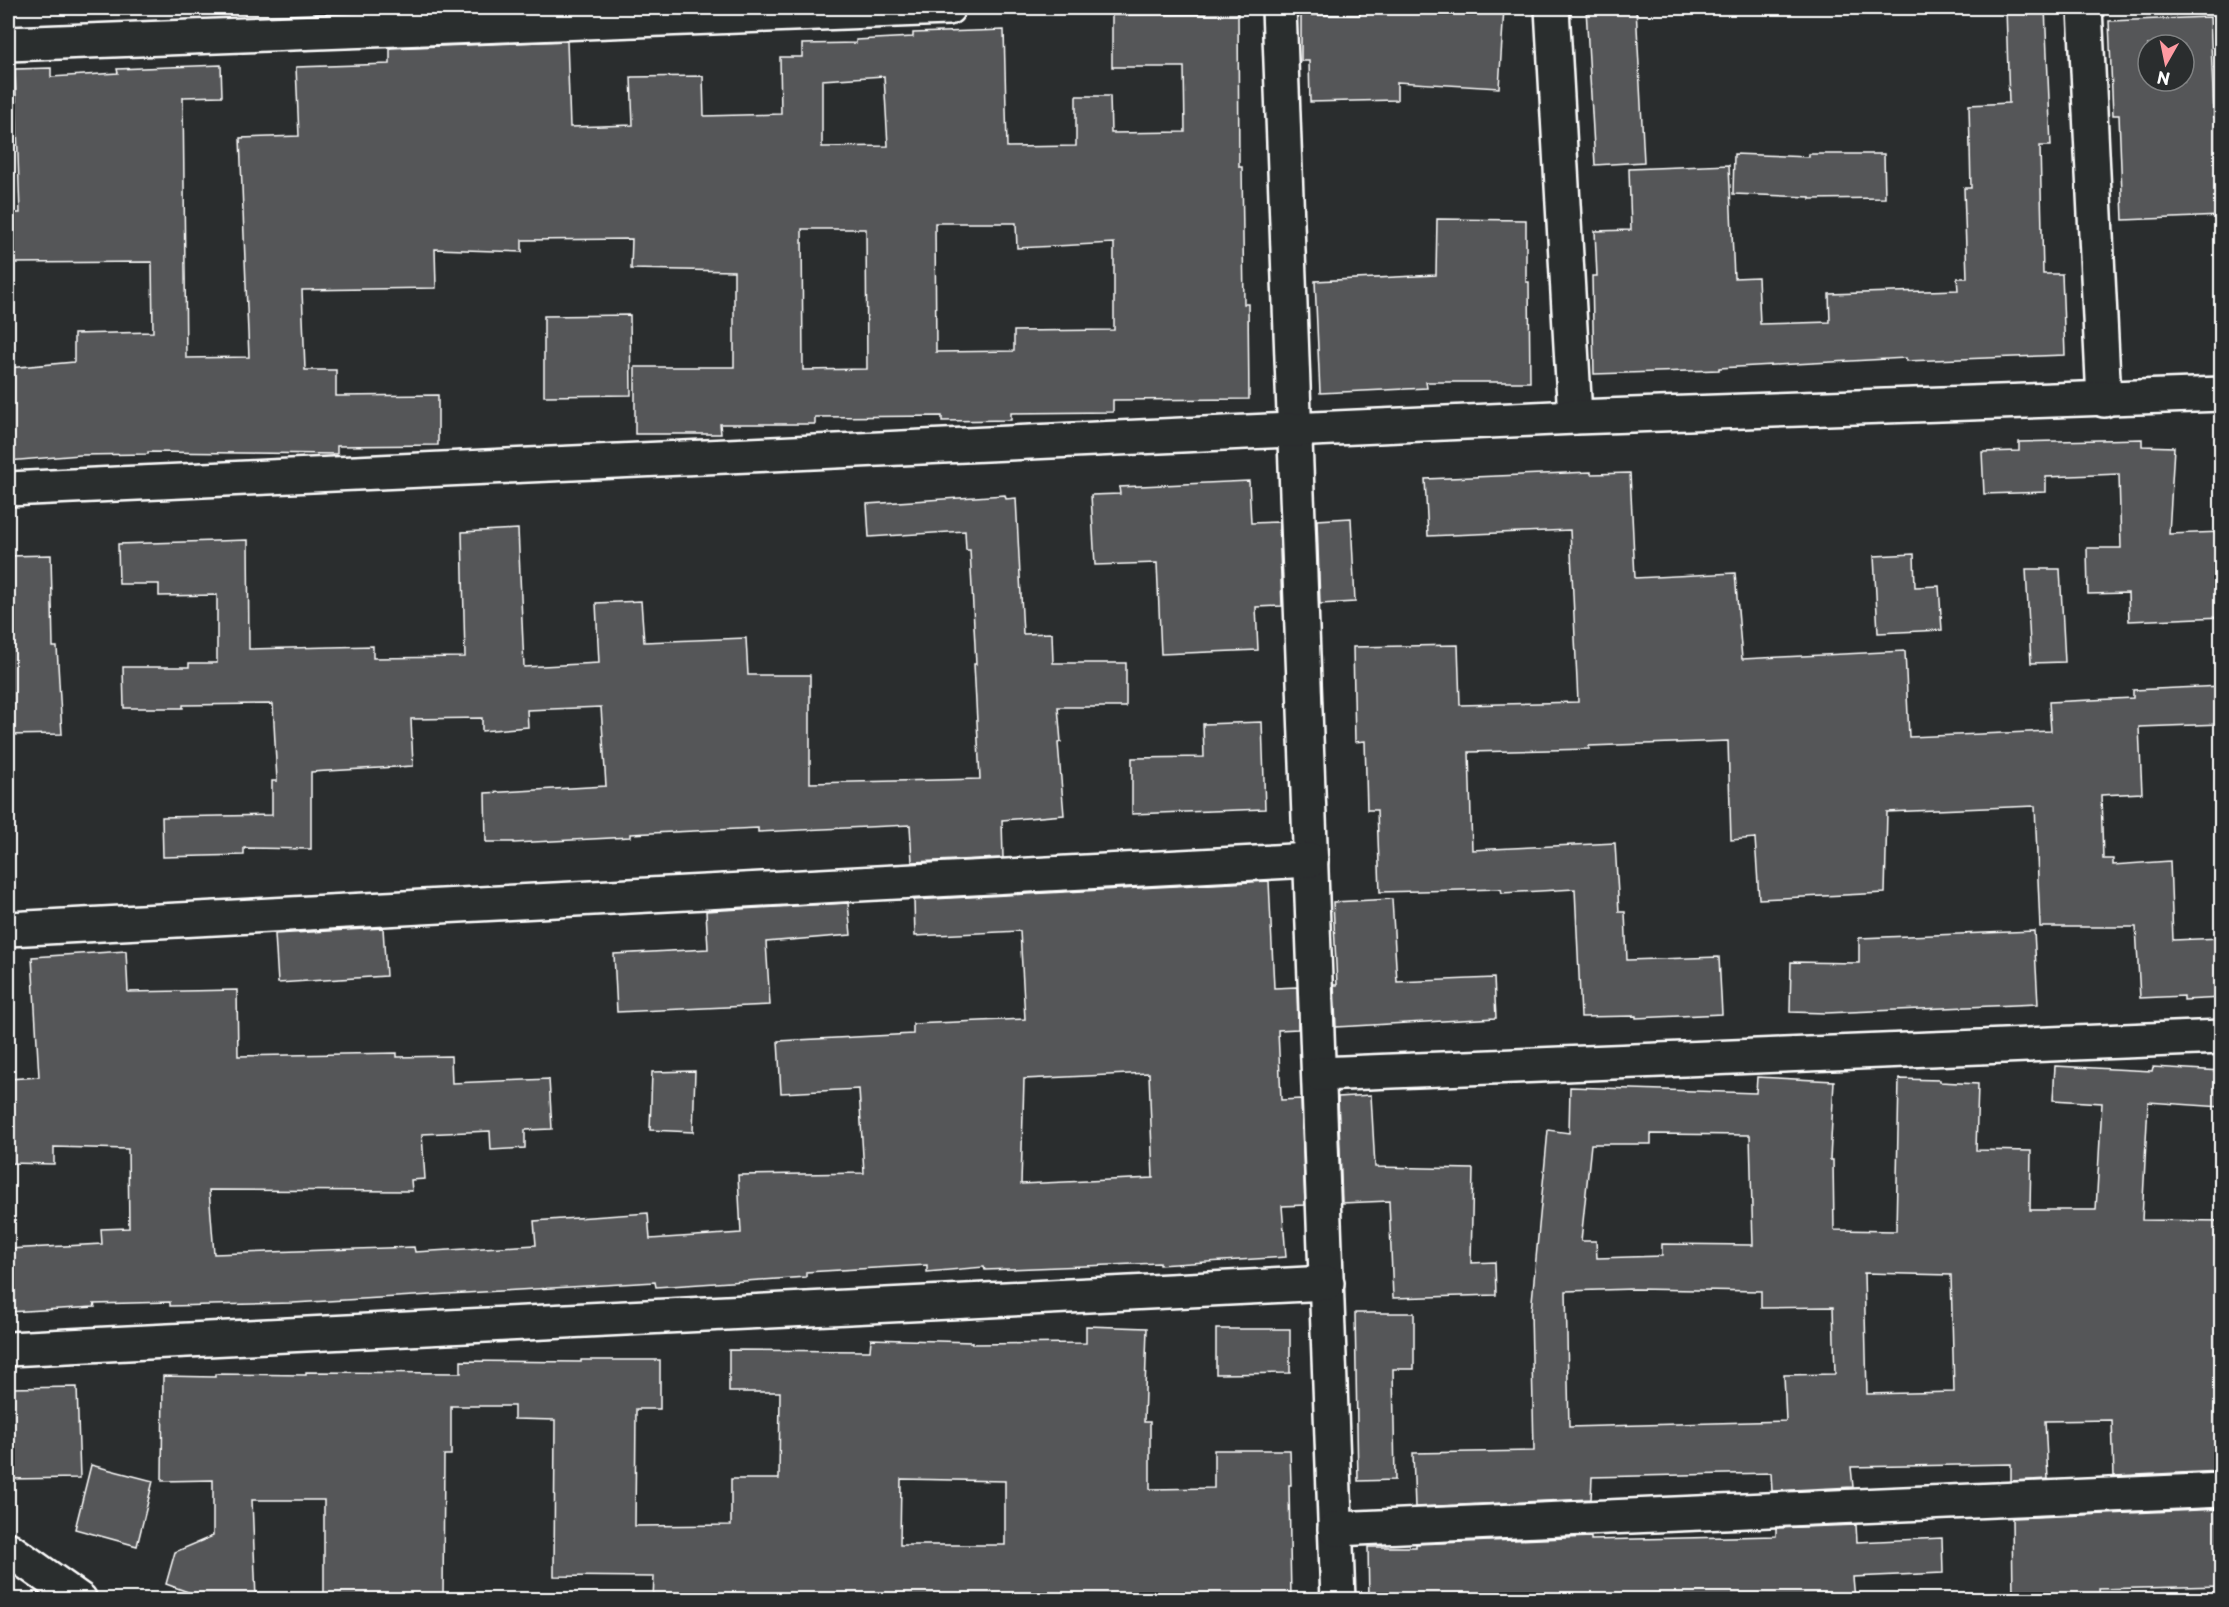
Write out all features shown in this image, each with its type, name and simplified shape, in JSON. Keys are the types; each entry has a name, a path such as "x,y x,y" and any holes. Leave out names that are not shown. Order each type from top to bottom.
{"street":[{"path":"8,44 948,8"},
{"path":"1279,8 1338,1599"},
{"path":"1552,8 1575,417"},
{"path":"2085,8 2104,400"},
{"path":"8,489 1575,417 2104,400 2222,394"},
{"path":"8,929 1311,860"},
{"path":"1319,1074 2222,1037"},
{"path":"8,1349 1327,1283"},
{"path":"1335,1529 2222,1490"},
{"path":"8,1549 80,1599"}],"building":[{"path":"1360,8 1504,8 1499,88 1397,82 1397,100 1310,102 1309,61 1301,61 1301,15 1360,15"},
{"path":"1586,8 1636,8 1644,162 1595,165"},
{"path":"2006,8 2045,8 2051,146 2040,146 2043,274 2062,274 2065,355 1906,361 1906,358 1719,368 1719,370 1594,374 1592,276 1597,276 1595,231 1631,230 1629,169 1729,165 1734,278 1758,277 1760,324 1830,322 1829,294 1958,290 1957,278 1967,278 1964,188 1971,188 1969,105 2009,103"},
{"path":"1238,14 1239,167 1242,167 1244,304 1248,304 1249,399 1113,400 1113,412 1011,413 1011,420 942,421 942,416 815,417 815,424 720,424 721,434 635,434 635,367 734,367 734,271 631,269 632,239 522,240 522,252 435,249 436,288 302,290 305,370 336,370 336,396 438,395 438,445 337,446 337,454 148,452 148,454 80,455 8,461 8,368 74,362 74,334 153,332 152,262 8,263 8,213 20,213 15,69 51,68 51,77 118,73 117,69 221,65 222,96 183,97 186,358 249,357 240,138 299,136 296,67 390,64 390,48 567,41 570,127 633,125 631,77 703,76 704,116 781,114 780,57 802,57 802,44 856,43 856,40 913,37 913,33 1004,30 1007,147 1076,146 1076,96 1110,96 1111,133 1185,132 1184,67 1112,67 1112,15","holes":["884,76 888,146 822,147 822,80","935,223 1016,223 1017,248 1114,243 1114,330 1014,331 1014,351 936,352","802,229 866,229 867,369 803,370"]},
{"path":"2210,17 2214,117 2218,117 2222,216 2123,220 2119,115 2113,115 2109,21"},
{"path":"1734,154 1809,157 1809,154 1884,154 1885,198 1810,199 1810,197 1733,194"},
{"path":"1437,219 1526,220 1530,382 1426,382 1427,388 1320,393 1315,281 1436,275"},
{"path":"630,315 631,395 544,396 544,316"},
{"path":"2142,439 2142,446 2174,447 2169,534 2222,532 2222,617 2129,621 2128,593 2088,594 2087,548 2121,548 2119,474 2046,477 2046,492 1984,494 1982,452 2019,451 2019,442"},
{"path":"1591,472 1591,474 1630,473 1635,578 1735,573 1742,659 1905,651 1909,737 2051,731 2049,702 2133,698 2133,690 2222,686 2222,724 2139,727 2142,793 2101,795 2103,859 2113,859 2113,865 2170,861 2173,940 2222,938 2222,998 2184,1000 2184,996 2140,998 2136,927 2040,927 2035,806 1887,812 1885,893 1759,899 1755,838 1731,840 1728,741 1589,746 1589,749 1469,752 1472,850 1615,843 1619,912 1625,912 1627,960 1719,957 1722,1014 1636,1018 1636,1016 1581,1017 1575,889 1502,893 1501,889 1380,892 1377,810 1367,810 1365,741 1355,742 1353,647 1458,645 1460,705 1578,702 1570,530 1428,536 1425,479"},
{"path":"1249,481 1251,523 1279,522 1282,606 1256,607 1258,650 1161,654 1157,563 1095,565 1091,495 1120,494 1119,487"},
{"path":"1005,495 1006,499 1016,498 1023,634 1052,633 1053,663 1126,663 1126,707 1058,707 1061,742 1058,743 1064,815 1002,820 1003,858 912,862 910,825 758,832 758,828 630,834 630,837 514,843 486,842 485,793 606,786 601,707 527,710 528,727 482,731 482,718 411,719 413,766 311,772 311,849 244,848 244,855 163,857 162,817 272,815 272,781 277,781 273,704 124,708 123,667 189,667 189,663 217,663 217,595 159,596 159,584 119,584 118,544 248,540 249,649 373,646 373,658 465,657 462,532 518,529 524,667 599,663 596,603 641,601 644,642 746,638 748,675 810,675 810,783 980,779 970,550 966,550 965,531 869,537 867,504"},
{"path":"1351,518 1355,602 1320,604 1317,520"},
{"path":"1914,554 1915,587 1939,586 1942,630 1878,633 1874,556"},
{"path":"51,555 53,647 57,647 62,734 8,735 8,556"},
{"path":"2026,569 2060,569 2065,662 2031,663"},
{"path":"1262,722 1265,809 1132,814 1132,758 1204,757 1203,724"},
{"path":"1269,881 1274,988 1297,987 1298,1029 1278,1030 1281,1100 1301,1099 1305,1205 1282,1206 1286,1257 1159,1265 1159,1263 985,1270 984,1267 927,1272 927,1265 806,1272 806,1277 656,1287 655,1282 293,1303 170,1306 170,1302 94,1304 95,1307 8,1312 8,1249 102,1244 101,1229 129,1228 128,1149 54,1147 54,1164 8,1163 8,1079 39,1077 32,957 126,951 128,992 237,990 238,1056 397,1053 397,1057 451,1056 452,1083 549,1079 552,1129 525,1130 525,1148 491,1150 490,1131 422,1134 425,1179 411,1180 412,1191 209,1190 214,1254 414,1247 415,1252 536,1245 534,1221 648,1213 650,1239 741,1233 738,1175 864,1173 859,1089 781,1093 778,1041 913,1034 913,1024 1025,1019 1020,931 915,936 914,900","holes":["1149,1073 1153,1178 1021,1184 1024,1079"]},
{"path":"1392,899 1397,982 1494,978 1496,1018 1336,1027 1334,985 1337,985 1333,902"},
{"path":"848,903 851,935 766,942 770,1005 617,1012 614,954 708,949 706,911"},
{"path":"383,928 386,976 278,983 275,934"},
{"path":"2034,931 2038,1004 1826,1013 1790,1012 1791,962 1859,963 1859,938"},
{"path":"2055,1066 2152,1071 2153,1067 2222,1071 2222,1107 2148,1102 2142,1220 2222,1221 2222,1471 2114,1476 2112,1420 2045,1421 2048,1479 2011,1481 2011,1464 1851,1467 1853,1487 1772,1491 1771,1473 1592,1477 1591,1499 1415,1507 1413,1453 1534,1451 1531,1312 1548,1130 1569,1133 1570,1087 1756,1093 1757,1077 1834,1081 1830,1160 1833,1160 1834,1230 1896,1231 1899,1079 1978,1084 1976,1150 2031,1151 2030,1210 2096,1210 2102,1103 2053,1100","holes":["1651,1134 1750,1135 1753,1245 1662,1244 1662,1256 1597,1258 1596,1241 1581,1241 1591,1144 1651,1144","1864,1273 1951,1275 1954,1392 1867,1394","1634,1289 1761,1291 1761,1308 1833,1307 1835,1374 1784,1375 1786,1421 1569,1427 1566,1291"]},
{"path":"695,1071 693,1132 650,1130 652,1072"},
{"path":"1371,1095 1375,1167 1473,1169 1471,1263 1495,1262 1496,1295 1393,1298 1389,1201 1342,1203 1338,1097"},
{"path":"1355,1313 1414,1313 1414,1369 1393,1369 1395,1480 1358,1481"},
{"path":"1086,1326 1147,1328 1144,1422 1150,1422 1150,1489 1214,1488 1214,1450 1290,1450 1291,1599 653,1599 654,1577 554,1576 555,1420 514,1419 514,1406 451,1406 451,1455 444,1455 443,1599 324,1599 324,1500 252,1500 256,1599 207,1599 166,1584 175,1552 213,1536 213,1480 162,1481 163,1376 306,1375 306,1372 461,1373 461,1361 660,1360 660,1409 636,1409 635,1526 731,1525 731,1479 779,1479 780,1392 729,1392 729,1350 870,1351 871,1339 972,1342 972,1344 1086,1343","holes":["901,1479 1005,1481 1005,1545 900,1545"]},
{"path":"1216,1329 1290,1329 1290,1373 1216,1374"},
{"path":"77,1387 80,1478 8,1479 8,1388"},
{"path":"91,1465 153,1481 137,1546 75,1529"},
{"path":"2222,1509 2222,1586 2099,1589 2100,1599 2013,1599 2012,1518"},
{"path":"1856,1525 1857,1542 1942,1538 1943,1573 1853,1577 1855,1599 1369,1599 1368,1547 1416,1547 1416,1544 1591,1537 1591,1540 1776,1536 1776,1528"}]}
